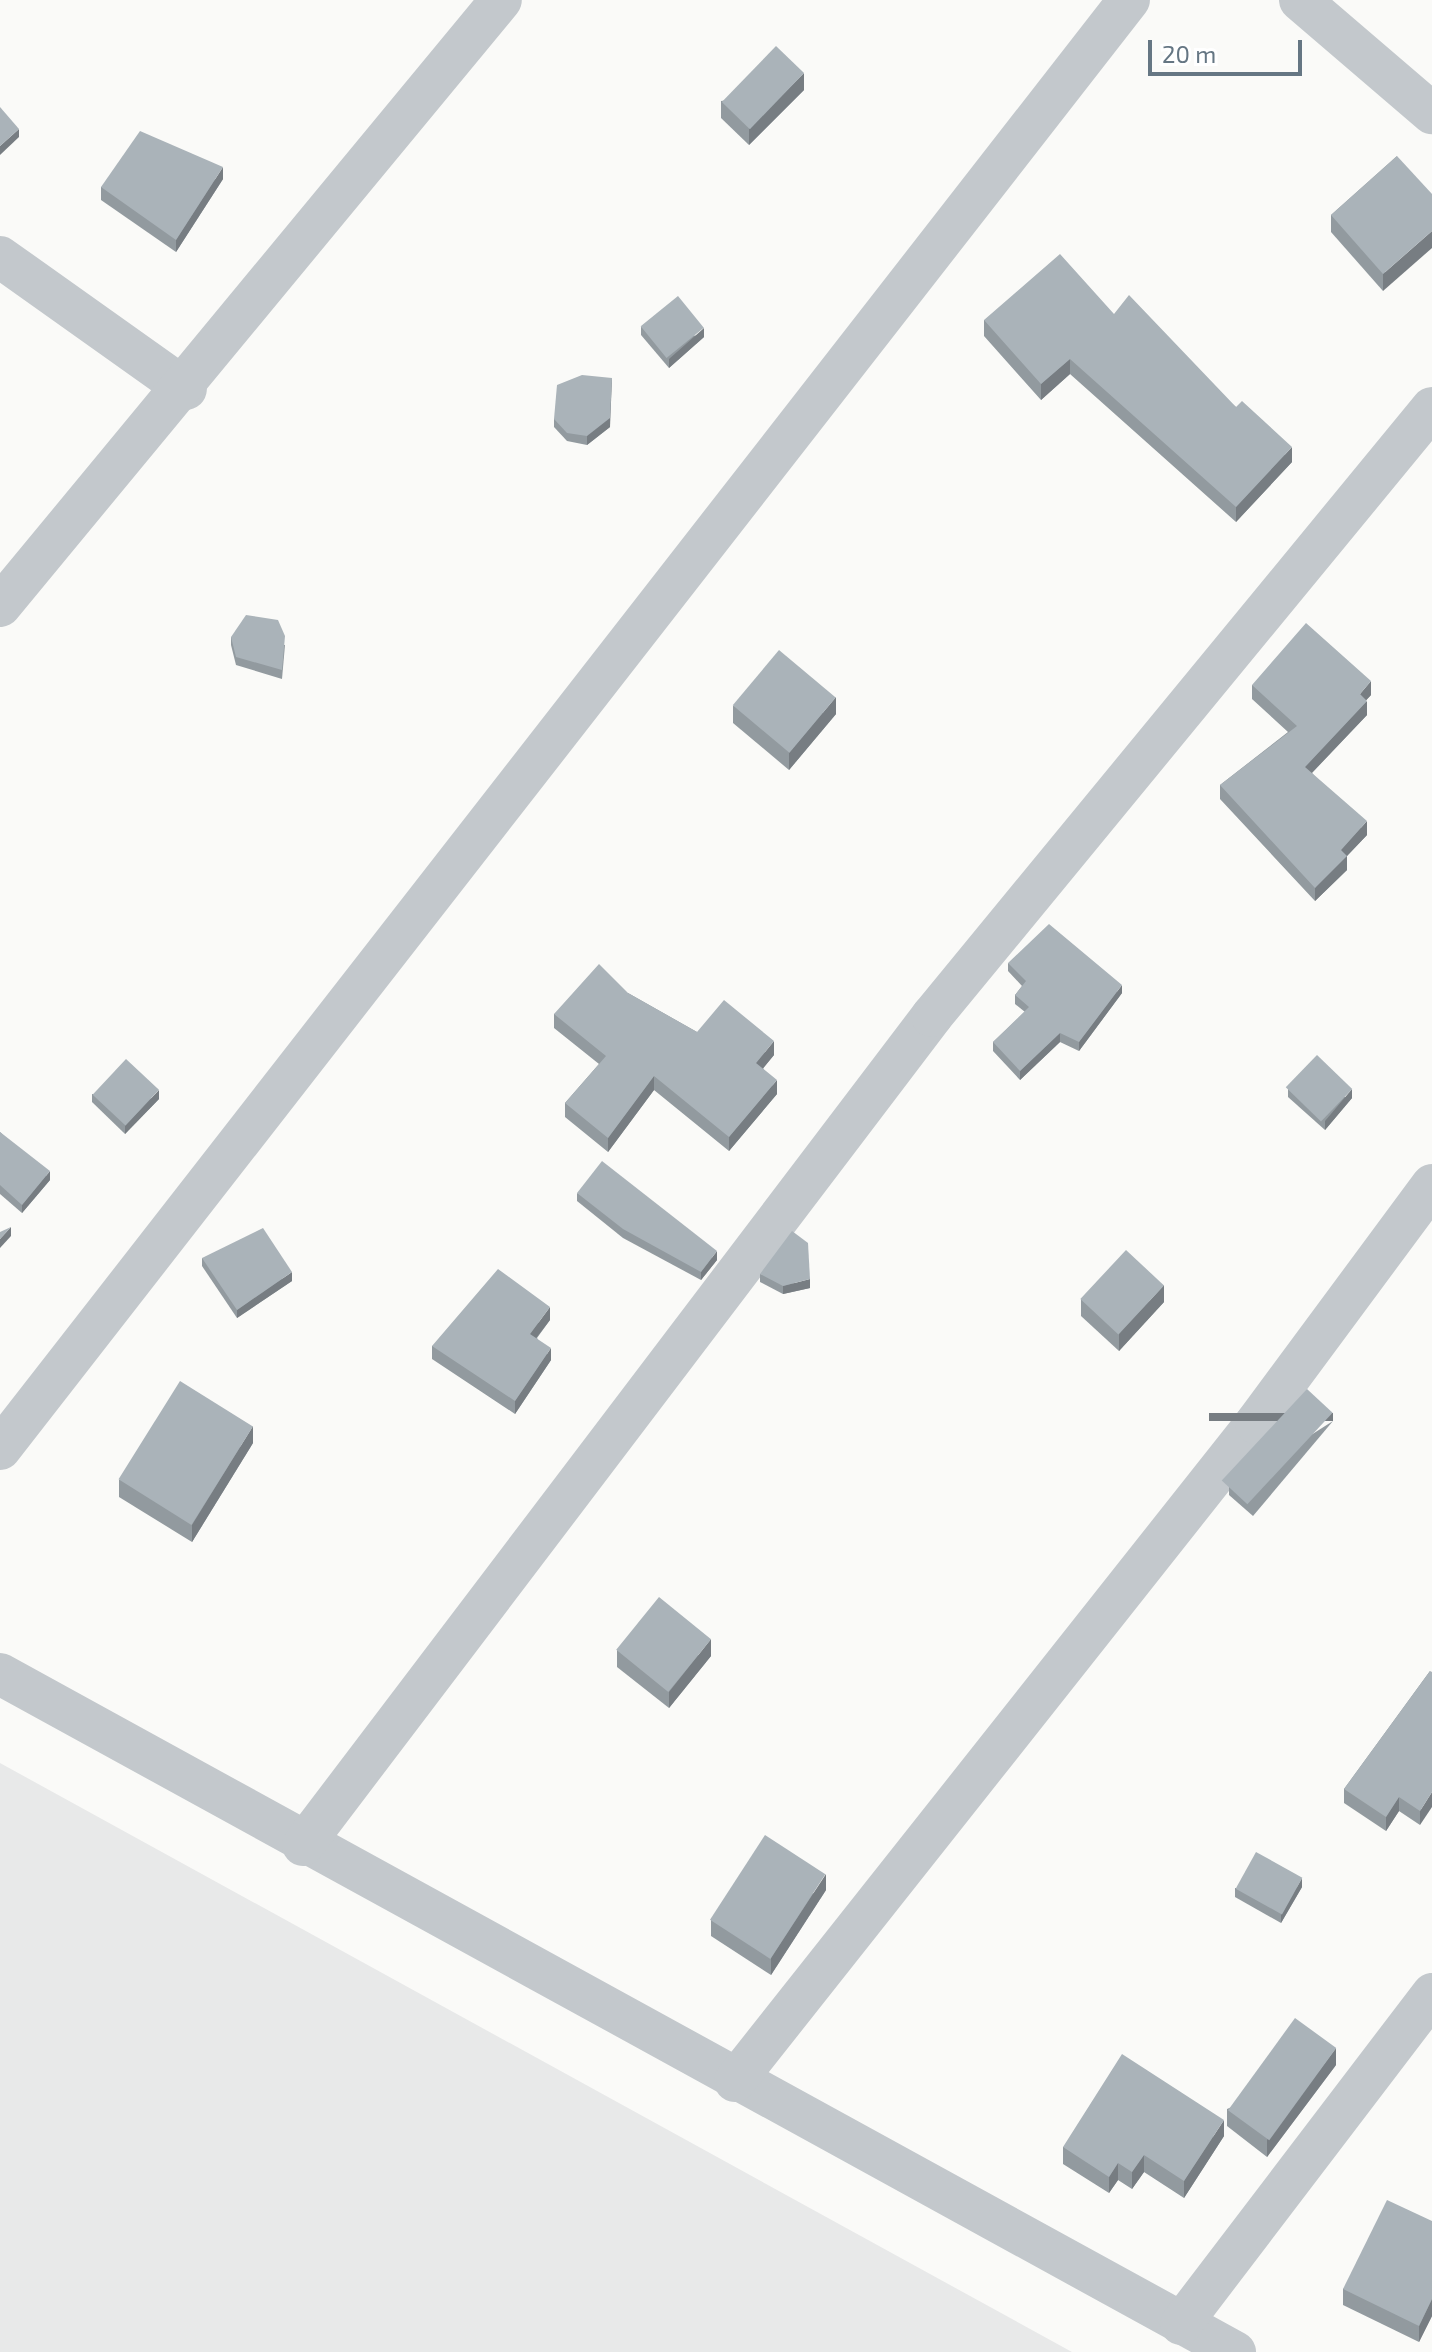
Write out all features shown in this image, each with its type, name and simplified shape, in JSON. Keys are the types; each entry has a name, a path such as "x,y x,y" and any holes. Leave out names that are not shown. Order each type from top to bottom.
{"street":[{"path":"0,606 186,389 501,0"},
{"path":"0,1449 1129,0"},
{"path":"1300,0 1432,113"},
{"path":"0,257 186,389"},
{"path":"303,1845 932,1016 1432,408"},
{"path":"735,2081 1256,1423 1432,1185"},
{"path":"0,1674 303,1845 1235,2352"},
{"path":"1181,2324 1432,1994"}],"shaded area":[{"path":"0,1763 1072,2352 0,2352"}],"building":[{"path":"776,46 804,73 750,129 722,102"},
{"path":"0,107 19,129 0,146"},
{"path":"140,131 223,167 176,240 101,187"},
{"path":"1397,156 1432,194 1432,231 1383,274 1331,215"},
{"path":"1060,254 1114,314 1129,295 1236,407 1242,401 1292,447 1236,507 1070,359 1041,384 984,320"},
{"path":"678,296 704,328 666,358 641,326"},
{"path":"582,375 612,378 610,418 587,436 567,433 554,419 557,385"},
{"path":"246,615 278,620 285,636 282,670 236,657 231,637"},
{"path":"1306,623 1371,681 1360,694 1367,701 1305,767 1367,821 1341,850 1347,856 1315,888 1220,785 1297,726 1252,685"},
{"path":"779,650 836,698 789,753 733,705"},
{"path":"1049,924 1122,985 1079,1042 1060,1033 1020,1071 993,1042 1029,1007 1015,995 1026,981 1008,963"},
{"path":"599,964 628,993 697,1032 724,1000 774,1041 756,1063 777,1080 729,1137 654,1076 608,1138 565,1103 606,1056 554,1014"},
{"path":"1317,1055 1352,1089 1321,1121 1286,1087"},
{"path":"126,1059 159,1090 125,1126 93,1095"},
{"path":"0,1132 50,1171 22,1205 0,1185"},
{"path":"602,1161 717,1251 701,1272 623,1229 577,1193"},
{"path":"263,1228 292,1272 237,1310 202,1258"},
{"path":"792,1231 808,1243 810,1279 783,1286 760,1274"},
{"path":"1126,1250 1164,1285 1118,1334 1080,1299"},
{"path":"498,1269 550,1307 530,1334 551,1348 515,1401 432,1346"},
{"path":"180,1381 253,1427 191,1525 119,1479"},
{"path":"1307,1389 1333,1413 1247,1504 1222,1480"},
{"path":"659,1597 711,1639 668,1692 616,1650"},
{"path":"1430,1671 1432,1792 1420,1811 1399,1797 1386,1817 1344,1789"},
{"path":"765,1835 825,1874 770,1959 710,1920"},
{"path":"1256,1852 1302,1878 1282,1914 1236,1889"},
{"path":"1295,2018 1336,2048 1269,2140 1228,2110"},
{"path":"1122,2054 1224,2120 1184,2181 1144,2155 1132,2172 1118,2163 1109,2177 1063,2147"},
{"path":"1387,2200 1432,2221 1432,2299 1419,2326 1343,2289"}]}
